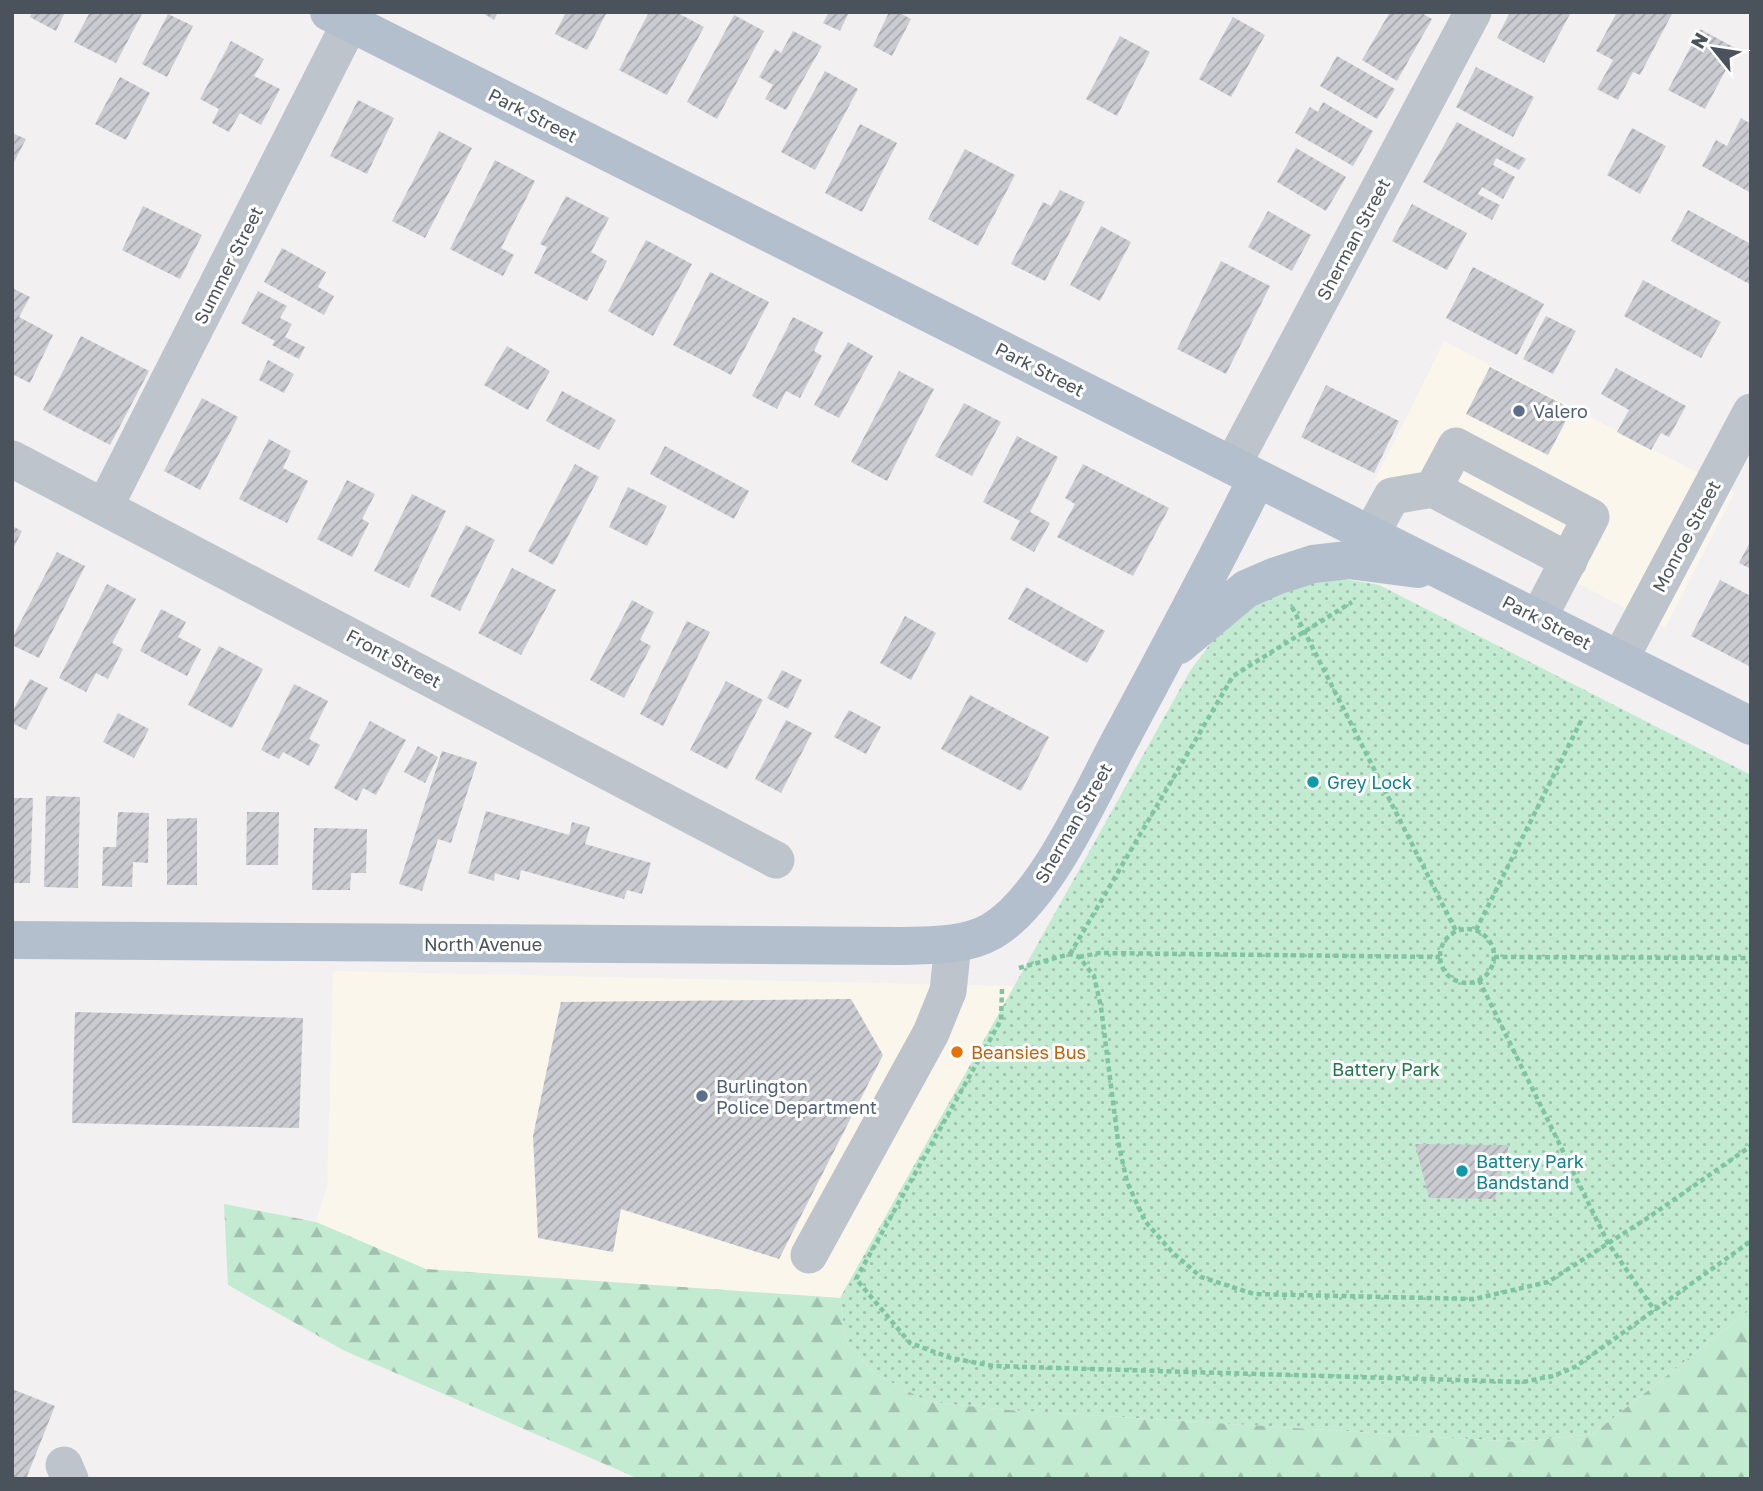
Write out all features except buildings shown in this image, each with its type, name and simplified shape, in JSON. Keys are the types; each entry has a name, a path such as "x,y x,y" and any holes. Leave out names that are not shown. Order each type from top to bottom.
{"main road":[{"name":"Park Street","path":"339,18 1539,617 1751,726"},
{"name":"Sherman Street","path":"953,944 992,931 1034,891 1060,851 1164,658 1245,472"},
{"name":"Sherman Street","path":"1164,658 1247,589 1313,564 1349,560 1448,572"},
{"name":"North Avenue","path":"12,940 898,946 953,944"}],"street":[{"name":"Sherman Street","path":"1245,472 1473,12"},
{"name":"Summer Street","path":"105,506 339,18"},
{"name":"Monroe Street","path":"1620,659 1751,412"},
{"path":"1433,489 1456,446 1591,517 1539,617"},
{"name":"Front Street","path":"12,458 776,860"},
{"path":"1371,534 1392,496 1433,489 1569,561"},
{"path":"809,1255 931,1033 947,991 953,944"}],"path":[{"path":"1070,954 1233,676 1352,602"},
{"path":"1304,631 1456,931"},
{"path":"1476,930 1583,717"},
{"path":"1476,930 1490,940 1494,957 1490,970 1479,980 1471,982 1453,979 1446,973 1440,957 1444,942 1456,931 1476,930"},
{"path":"1019,968 1070,954 1079,957 1099,953 1440,957"},
{"path":"1079,957 1094,976 1101,1007 1118,1141 1127,1182 1145,1221 1172,1252 1200,1277 1254,1294 1474,1299 1548,1282 1751,1146"},
{"path":"1494,957 1751,958"},
{"path":"1479,980 1608,1243 1655,1311"},
{"path":"1002,989 1001,1020 856,1279 911,1343 951,1358 993,1366 1523,1382 1553,1376 1575,1367 1751,1241"}],"shaded area":[{"path":"1444,341 1735,492 1665,628 1375,480"},
{"path":"333,971 1014,986 840,1298 426,1269 316,1222 327,1186"}],"green space":[{"name":"Battery Park","path":"1339,578 1379,585 1751,775 1751,1309 1593,1434 1519,1442 1008,1410 929,1402 875,1374 846,1341 840,1298 1190,671 1216,636 1243,609 1306,580"},
{"path":"224,1204 316,1222 426,1269 840,1298 846,1341 875,1374 929,1402 1008,1410 1519,1442 1593,1434 1751,1309 1751,1479 639,1479 345,1351 228,1285"}],"place":[{"name":"Valero","path":"1519,411"},
{"name":"Grey Lock","path":"1313,782"},
{"name":"Beansies Bus","path":"957,1052"},
{"name":"Burlington Police Department","path":"702,1096"},
{"name":"Battery Park Bandstand","path":"1462,1171"}]}
